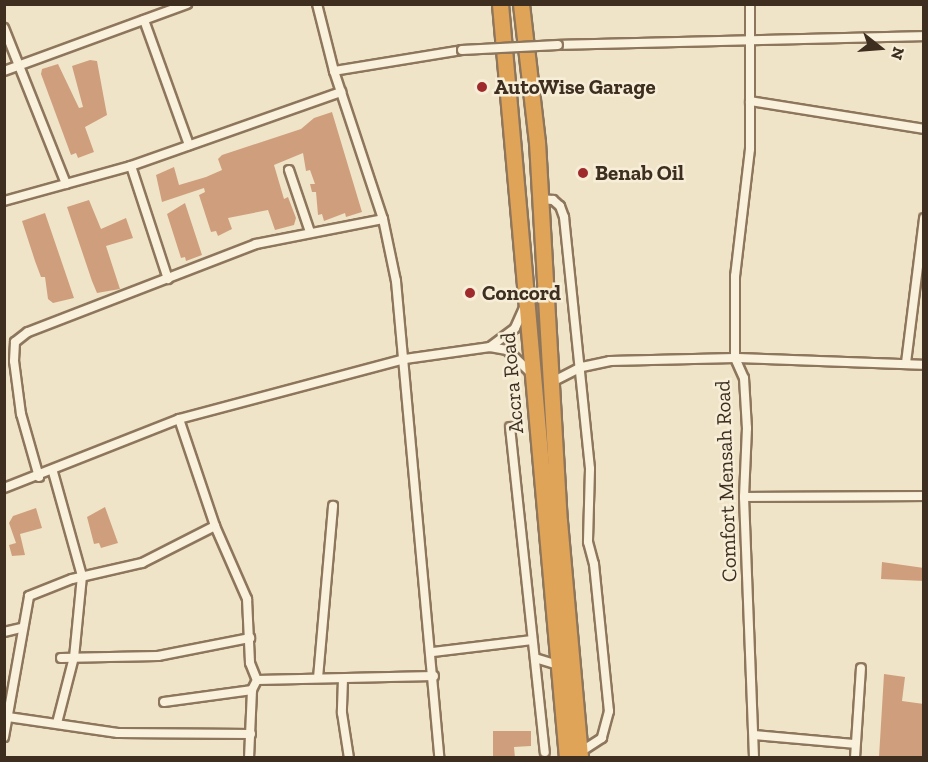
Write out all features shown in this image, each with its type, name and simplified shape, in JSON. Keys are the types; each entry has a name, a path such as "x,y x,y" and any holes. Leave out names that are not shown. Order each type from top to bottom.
{"highway":[{"name":"Accra Road","path":"500,4 558,665 575,756"},
{"name":"Accra Road","path":"521,4 537,142 550,383 575,756"}],"street":[{"path":"4,71 19,63 187,4"},
{"path":"316,4 334,70 383,219 396,280 433,652 439,758"},
{"path":"750,4 747,39 750,149 735,276 735,358 924,365"},
{"path":"144,20 189,145"},
{"path":"4,28 66,184"},
{"path":"334,70 462,50 747,39 924,36"},
{"path":"4,201 130,166 341,92"},
{"path":"750,101 924,129"},
{"path":"130,166 168,279"},
{"path":"289,170 310,232"},
{"path":"539,199 553,200 564,217 582,367 590,469 586,527 594,564 609,711 602,738 575,756"},
{"path":"906,363 924,218"},
{"path":"39,477 21,414 15,342 28,332 256,244 383,219"},
{"path":"490,347 515,328 526,304"},
{"path":"4,488 53,472 179,419 405,359 490,347 507,350 520,358 532,375"},
{"name":"Comfort Mensah Road","path":"550,383 582,367 610,361 735,358 744,378 744,497 754,758"},
{"path":"179,419 215,526 247,599 250,663 257,680 252,690 249,758"},
{"path":"510,427 545,752"},
{"path":"53,472 82,576 74,657 57,723"},
{"path":"744,497 924,496"},
{"path":"318,678 333,506"},
{"path":"4,737 29,596 82,576 142,563 215,526"},
{"path":"4,632 22,628"},
{"path":"62,658 158,656 250,638"},
{"path":"433,652 532,640"},
{"path":"535,658 558,665"},
{"path":"855,758 854,744 861,668"},
{"path":"257,680 434,676"},
{"path":"343,679 342,713 349,758"},
{"path":"164,702 252,690"},
{"path":"8,717 118,733 251,734"},
{"path":"754,735 854,744"}],"building":[{"path":"90,60 97,61 107,115 85,127 94,152 78,158 76,153 71,155 41,74 42,69 58,64 79,108 83,107 72,66"},
{"path":"332,112 362,212 346,217 345,213 324,221 322,214 318,215 316,192 312,192 310,184 315,184 310,170 306,171 303,153 274,165 284,199 288,197 296,218 294,225 275,230 268,210 228,218 232,229 218,236 216,231 211,232 199,195 205,192 204,188 162,202 156,175 174,167 179,185 206,177 222,170 218,159 222,155 301,129 314,118"},
{"path":"89,200 101,229 126,218 133,238 106,246 120,289 97,293 92,281 67,207"},
{"path":"185,203 202,255 186,261 185,257 181,258 167,214"},
{"path":"45,213 74,298 53,303 48,299 45,277 41,277 22,221"},
{"path":"105,507 118,543 101,548 99,543 94,544 87,517"},
{"path":"36,508 42,528 20,534 25,555 12,556 9,545 16,543 9,523 13,516"},
{"path":"882,562 924,568 924,581 881,579"},
{"path":"884,674 905,677 902,701 924,704 924,758 879,757"},
{"path":"493,731 531,731 531,746 514,747 515,758 493,758"}],"place":[{"name":"AutoWise Garage","path":"482,87"},
{"name":"Benab Oil","path":"583,173"},
{"name":"Concord","path":"470,293"}]}
